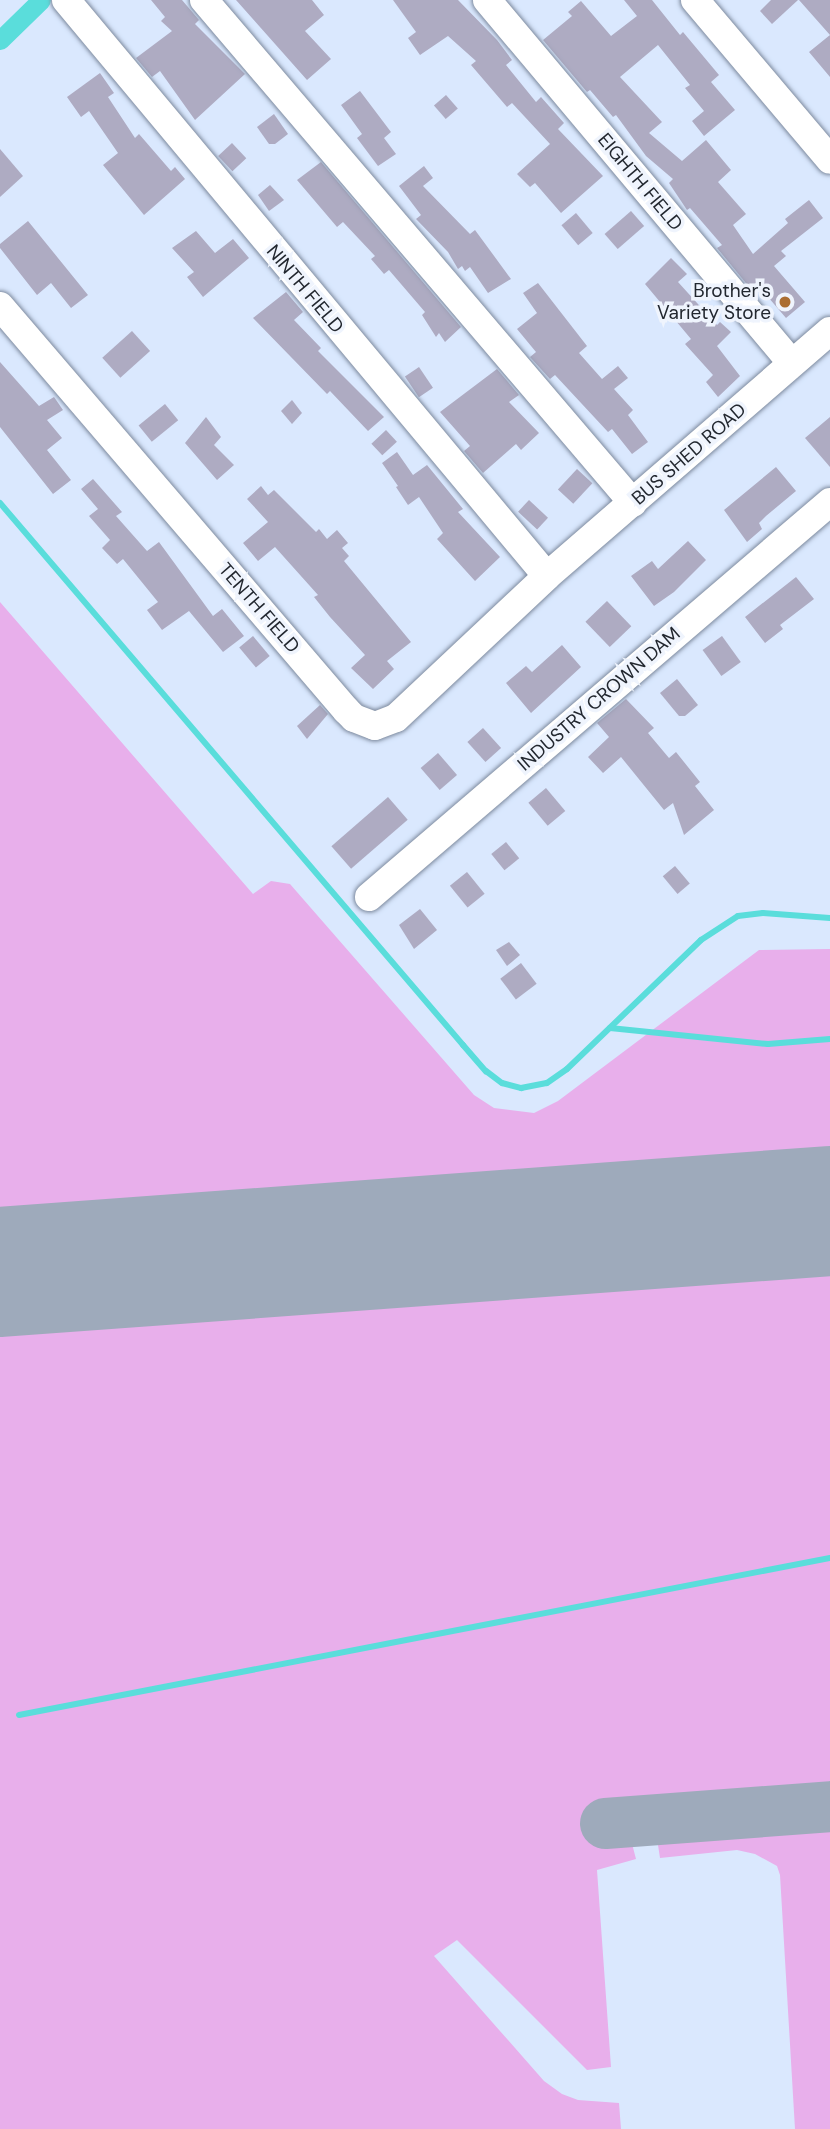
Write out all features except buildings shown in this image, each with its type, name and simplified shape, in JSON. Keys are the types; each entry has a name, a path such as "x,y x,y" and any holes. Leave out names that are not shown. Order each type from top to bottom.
{"street":[{"path":"204,0 633,503"},
{"name":"EIGHTH FIELD","path":"488,0 792,363"},
{"path":"695,0 830,160"},
{"name":"NINTH FIELD","path":"71,8 547,576"},
{"name":"TENTH FIELD","path":"0,306 354,718 375,726 396,718 547,576"},
{"name":"BUS SHED ROAD","path":"547,576 830,331"},
{"name":"INDUSTRY CROWN DAM","path":"369,897 830,502"}],"shaded area":[{"path":"0,602 253,894 271,881 290,884 474,1095 494,1108 534,1113 558,1101 759,950 830,949 830,1167 0,1226"},
{"path":"830,1256 830,1793 593,1811 594,1835 630,1836 636,1859 597,1870 611,2067 587,2070 457,1940 434,1956 544,2081 562,2094 578,2100 619,2103 621,2129 0,2129 0,1316 158,1308"},
{"path":"830,1817 830,2129 795,2129 780,1875 777,1866 755,1854 737,1850 660,1858 656,1832"}],"waterway":[{"path":"0,40 41,0"},
{"path":"0,503 463,1045 486,1071 502,1083 521,1088 547,1083 567,1069 701,940 738,916 763,913 830,918"},
{"path":"610,1028 768,1044 830,1039"},
{"path":"19,1715 830,1558"}],"taxiway":[{"path":"605,1823 830,1806"}],"runway":[{"path":"0,1272 830,1211"}],"place":[{"name":"Brother's Variety Store","path":"785,302"}]}
